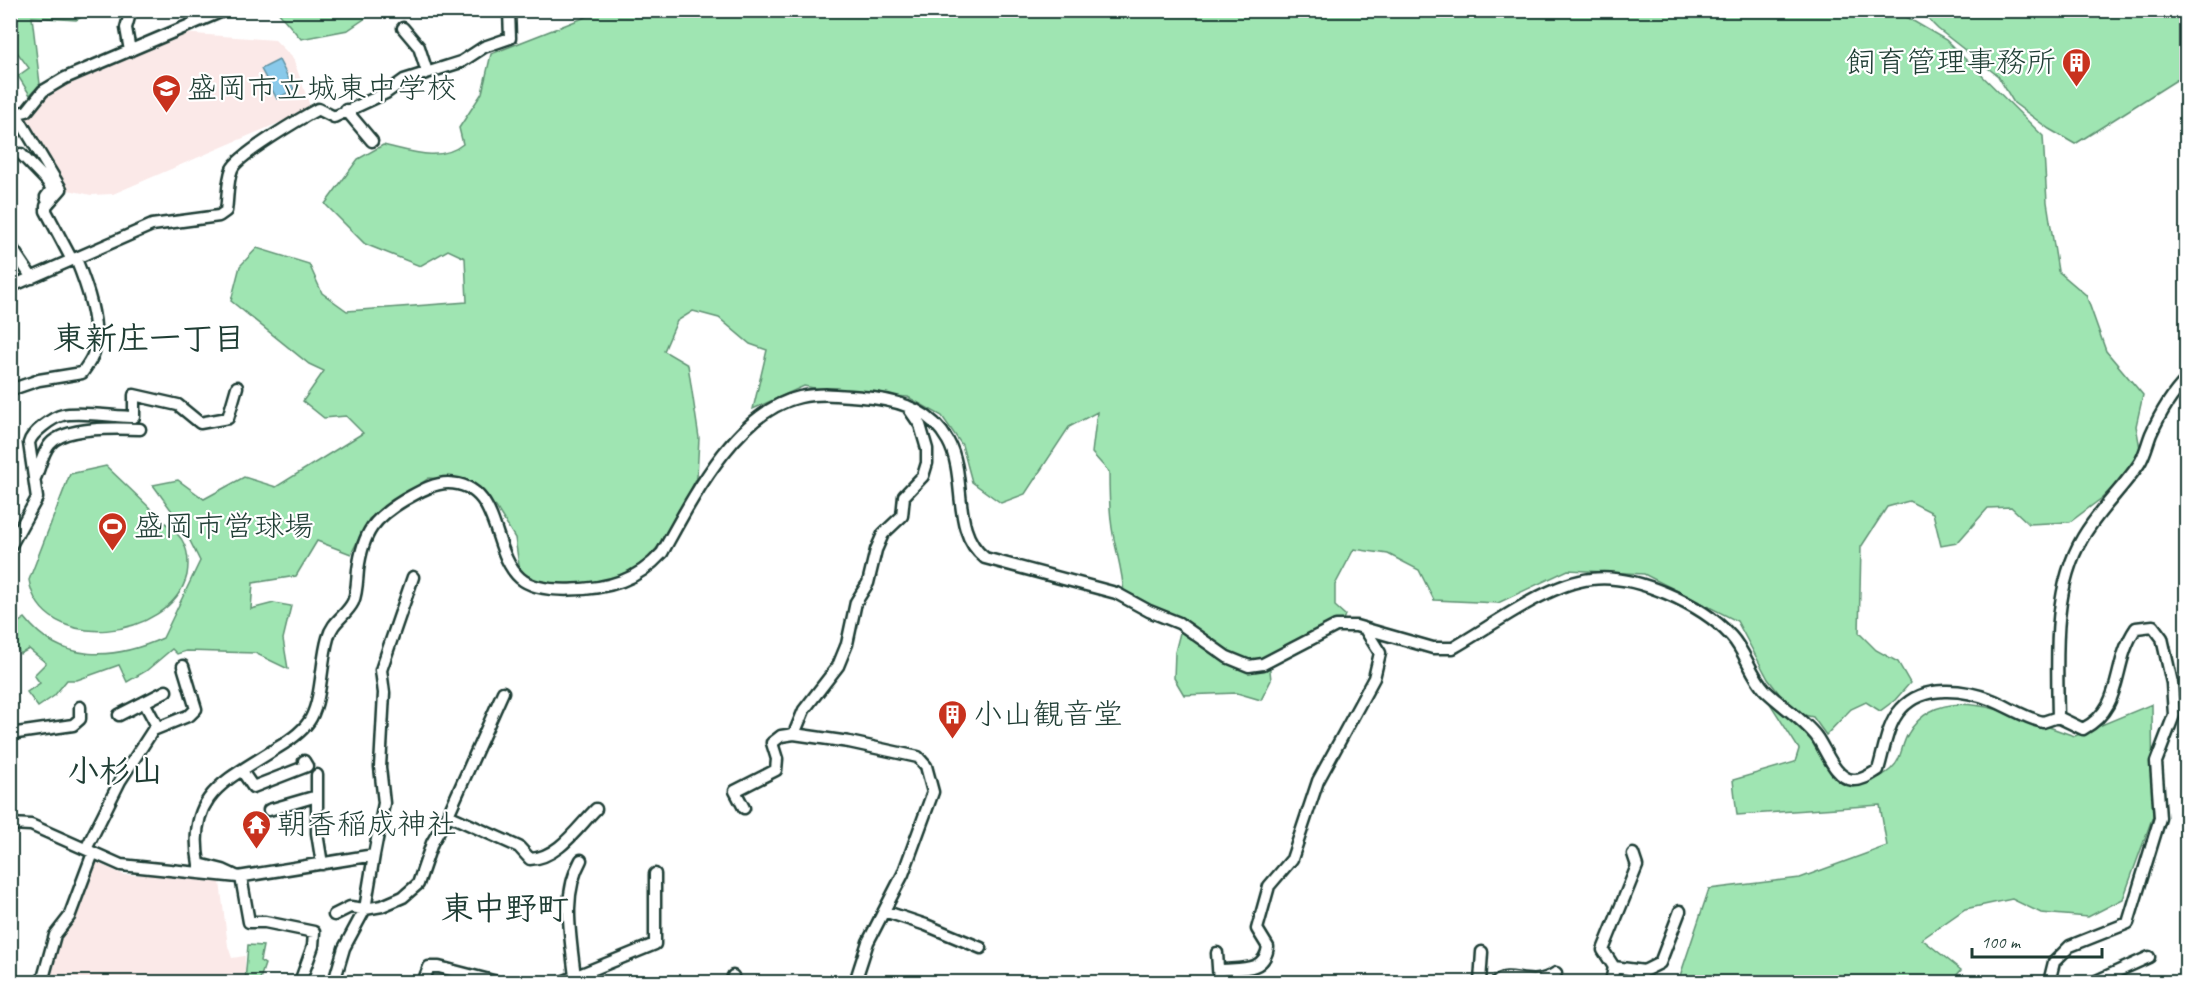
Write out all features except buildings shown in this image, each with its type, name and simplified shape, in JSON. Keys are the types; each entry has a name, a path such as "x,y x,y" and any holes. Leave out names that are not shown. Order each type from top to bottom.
{"street":[{"path":"130,51 126,28 131,10"},
{"path":"10,390 39,380 82,373 92,357 94,325 85,280 46,211 49,203 61,189 13,115 27,111 43,91 65,78 225,10"},
{"path":"10,287 152,225 208,218 226,211 232,169 236,163 291,124 318,109 334,117 386,93 404,80 461,62 484,47 510,38 509,11 512,10"},
{"path":"404,28 418,47 427,72"},
{"path":"346,110 372,141"},
{"path":"21,154 47,180 52,189 46,197 49,203"},
{"path":"10,245 32,278"},
{"path":"2058,717 2056,654 2059,621 2072,560 2082,538 2107,501 2140,463 2153,431 2179,388 2187,380"},
{"path":"10,548 37,498 29,443 31,435 63,415 134,417 134,395 178,405 200,423 228,418 237,387"},
{"path":"239,877 224,870 199,864 195,841 202,807 217,789 286,743 310,720 327,639 336,620 354,601 359,565 373,523 418,492 436,484 462,485 476,492 488,507 515,572 528,583 541,588 603,587 623,581 653,563 662,553 715,462 762,417 798,398 824,394 889,400 926,414 939,426 953,450 965,530 975,550 986,558 1116,592 1149,611 1179,623 1227,657 1249,666 1263,664 1336,626 1356,626 1433,648 1453,648 1565,585 1593,578 1647,585 1687,604 1732,637 1764,689 1815,735 1841,774 1852,780 1863,778 1878,770 1890,728 1900,710 1913,699 1945,690 1965,692 2043,722 2058,717 2083,729 2095,723 2110,704 2125,644 2136,628 2153,626 2162,638 2172,683 2174,716 2156,762 2160,818 2154,843 2140,878 2128,923 2070,946 2054,962 2049,982"},
{"path":"794,734 804,710 838,666 847,644 856,602 868,583 876,550 883,534 902,516 904,496 923,476 927,449 920,425 906,405"},
{"path":"34,478 47,447 53,441 86,429 140,429"},
{"path":"334,982 344,948 366,909 384,802 380,767 384,693 381,670 414,577"},
{"path":"1219,970 1256,968 1266,958 1268,947 1257,929 1269,886 1292,859 1317,781 1374,678 1380,653 1365,629"},
{"path":"42,982 56,934 69,917 90,851 120,781 153,730 190,715 196,709 183,666"},
{"path":"119,715 166,691"},
{"path":"334,915 350,908 366,909 403,897 418,884 432,843 448,814 503,692"},
{"path":"144,702 158,728"},
{"path":"10,734 73,725 80,719 80,706"},
{"path":"744,808 735,791 776,770 777,759 772,743 781,735 794,734 849,742 918,757 926,766 933,792 903,874 868,942 855,982"},
{"path":"242,771 253,787 307,766 304,761"},
{"path":"317,775 316,833 322,864"},
{"path":"269,810 317,796"},
{"path":"448,814 519,847 530,860 543,859 556,850 596,809"},
{"path":"10,824 32,825 127,866 239,877 374,855"},
{"path":"1611,982 1614,967 1603,950 1637,866 1633,854"},
{"path":"575,977 569,917 574,873 581,860"},
{"path":"562,982 655,944 655,874"},
{"path":"239,877 249,922 265,922 314,932 313,946 300,982"},
{"path":"884,911 926,925 981,948"},
{"path":"1614,967 1644,971 1660,963 1680,911"},
{"path":"1217,952 1219,982"},
{"path":"1480,982 1482,952"},
{"path":"2094,982 2149,957"},
{"path":"423,982 429,967 497,982"},
{"path":"1497,982 1509,977 1534,982 1556,973"}],"shaded area":[{"name":"盛岡市立城東中学校","path":"181,33 275,40 293,58 311,109 113,194 91,195 64,189 25,123 26,118 36,109 44,95 92,68 153,47"},
{"path":"93,861 124,875 157,875 220,882 228,946 232,958 245,956 245,982 46,982 57,936"}],"green space":[{"path":"11,10 93,11 76,20 32,17 40,84 30,95 18,76 29,68 17,52 11,57"},
{"path":"277,11 376,11 348,30 301,39"},
{"path":"601,11 1896,11 1946,40 2043,136 2047,202 2058,271 2086,295 2106,351 2143,395 2136,426 2140,448 2130,470 2102,498 2070,522 2029,524 2011,507 1988,508 1957,543 1941,546 1933,513 1909,501 1887,507 1861,547 1859,633 1876,650 1898,662 1910,683 1895,700 1880,711 1866,702 1851,709 1826,735 1813,717 1794,713 1768,679 1737,621 1644,574 1568,570 1498,603 1434,600 1419,570 1388,554 1354,549 1335,585 1335,606 1345,615 1340,627 1269,661 1271,680 1261,700 1237,693 1184,695 1174,678 1175,652 1182,625 1124,595 1111,518 1109,472 1092,453 1097,412 1069,427 1025,494 1001,503 972,482 962,445 942,416 908,397 834,392 804,386 753,409 767,350 750,344 719,318 693,311 677,321 664,351 688,365 699,438 697,477 665,539 644,562 618,580 546,585 520,572 515,538 496,507 463,480 429,478 369,519 351,554 317,541 296,576 253,583 251,609 274,603 291,606 283,639 288,669 255,653 186,651 177,654 172,649 146,671 127,682 119,665 77,680 67,680 54,696 38,707 27,692 40,683 34,675 46,663 29,649 20,654 10,628 25,618 39,633 55,644 89,654 126,651 163,638 200,561 182,525 153,485 178,480 204,499 244,477 276,487 363,433 346,416 324,418 303,401 324,371 309,364 231,301 240,266 257,248 309,264 322,293 347,311 467,302 465,258 448,250 420,266 365,244 325,204 358,159 383,145 424,154 435,154 454,150 463,144 459,128 482,93 491,54"},
{"path":"1920,11 2186,11 2186,16 2179,21 2186,46 2186,74 2075,144 2049,129 2014,103 1998,76 1938,29"},
{"name":"盛岡市営球場","path":"106,466 180,537 187,552 187,575 176,597 157,614 133,625 107,630 80,629 57,620 39,604 29,580 70,474"},
{"path":"1748,669 1812,736 1839,780 1852,787 1878,778 1890,770 1898,760 1908,734 1923,716 1941,707 1963,704 1986,707 2075,736 2152,704 2153,816 2123,899 2088,917 2041,913 2012,899 1965,909 1922,939 1961,970 1951,982 1678,982 1709,889 1800,878 1887,846 1880,805 1737,815 1733,780 1795,762 1799,749"},
{"path":"248,945 263,946 260,961 265,964 259,982 245,982"}],"water":[{"path":"279,60 294,89 277,99 261,69"}],"place":[{"name":"飼育管理事務所","path":"2077,88"},
{"name":"盛岡市立城東中学校","path":"166,114"},
{"name":"盛岡市営球場","path":"113,552"},
{"name":"小山観音堂","path":"952,740"},
{"name":"朝香稲成神社","path":"256,850"}],"district":[{"name":"東新庄一丁目","path":"149,338"},
{"name":"小杉山","path":"115,771"},
{"name":"東中野町","path":"505,908"}]}
